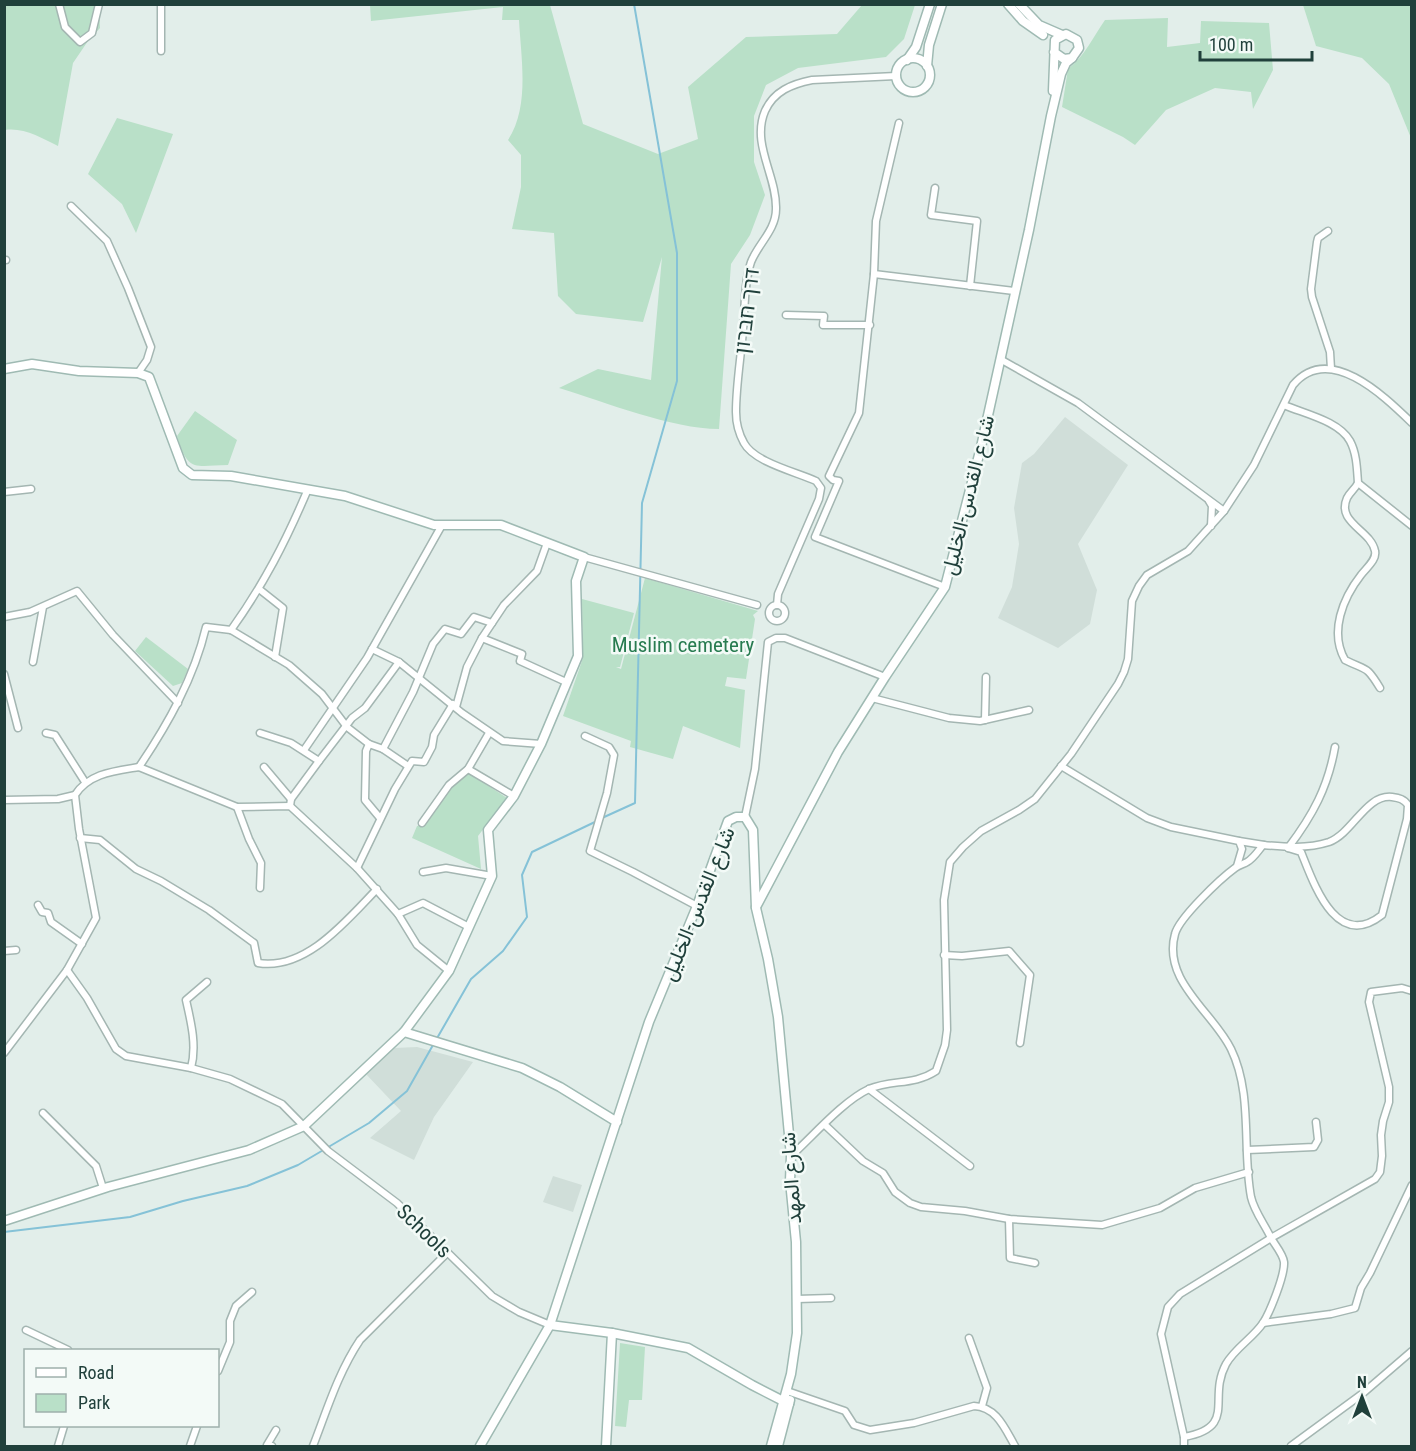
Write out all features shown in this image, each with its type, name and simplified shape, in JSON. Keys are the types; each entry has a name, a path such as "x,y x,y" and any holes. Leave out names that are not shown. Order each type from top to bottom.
{"street":[{"path":"59,4 65,27 80,42 92,33 99,4"},
{"path":"161,4 161,51"},
{"path":"930,4 916,47 908,60 899,66 896,76 903,89 914,92 927,85 929,80 927,66 929,45 942,4"},
{"path":"1008,4 1023,21 1043,35"},
{"path":"1019,4 1044,28 1070,34 1077,40 1079,48 1066,63 1061,74 1051,116"},
{"path":"1035,21 1054,50 1064,59 1072,58"},
{"path":"1051,116 1055,40 1062,34"},
{"path":"908,60 921,60 927,66"},
{"name":"דרך חברון","path":"777,605 777,594 819,499 821,488 816,481 756,456 744,445 738,428 736,414 748,275 756,252 770,231 777,211 772,180 762,148 764,112 784,88 799,82 896,76"},
{"name":"شارع القدس-الخليل","path":"756,908 838,752 945,587 960,533 1000,359 1029,230 1051,116"},
{"path":"899,123 876,221 870,325 859,413 829,476 839,481 815,537 945,587"},
{"path":"935,188 931,215 977,222 970,286"},
{"path":"71,206 107,241 128,288 151,347 147,360 138,373"},
{"path":"1328,231 1318,238 1311,289 1330,352 1331,369"},
{"path":"874,274 1014,291"},
{"path":"786,315 824,316 823,325 870,325"},
{"path":"1000,359 1078,403 1224,511"},
{"path":"4,369 32,364 79,372 138,373 149,377 183,468 192,475 231,476 345,496 434,525 501,525 584,556 758,605"},
{"path":"791,1156 842,1108 869,1089 920,1080 936,1071 945,1045 947,1030 944,900 948,871 954,857 981,831 1028,805 1061,766 1124,672 1128,659 1132,601 1138,586 1147,574 1188,551 1224,511 1254,465 1299,377 1320,368 1331,369 1383,395 1412,423"},
{"path":"1284,405 1328,423 1344,433 1351,442 1356,457 1358,483 1347,498 1345,510 1347,517 1370,539 1376,552 1374,559 1359,577 1342,608 1337,634 1339,651 1345,660 1370,672 1380,688"},
{"path":"1358,483 1412,526"},
{"path":"4,492 31,489"},
{"path":"231,630 259,589 286,542 308,489"},
{"path":"1207,498 1212,506 1210,527"},
{"path":"304,750 372,649 442,525"},
{"path":"357,868 408,766 412,761 424,762 432,747 434,735 455,706 467,667 482,638 504,606 537,571 547,543"},
{"path":"4,1221 103,1188 249,1150 304,1126 404,1032 449,971 492,876 488,830 514,796 541,744 578,656 576,581 584,556"},
{"path":"259,589 283,608 275,657"},
{"path":"4,617 30,612 77,591 113,635 178,703"},
{"path":"33,662 43,607"},
{"path":"383,749 413,692 433,644 445,629 461,634 474,617 492,623"},
{"path":"139,767 178,703 200,652 206,627 231,630 289,665 322,694 347,727 369,744 383,749 408,766"},
{"path":"482,638 522,654 520,661 566,682"},
{"path":"745,817 755,769 768,642 776,638 785,638 885,677"},
{"path":"372,649 399,662 419,676 489,733 503,741 541,744"},
{"path":"291,803 319,761 352,718 365,708 399,662"},
{"path":"4,674 18,728"},
{"path":"985,720 986,677"},
{"path":"872,698 950,718 985,720 1029,710"},
{"path":"46,733 55,735 85,782"},
{"path":"260,733 291,743 319,761"},
{"path":"422,823 450,785 468,769 489,733"},
{"path":"585,736 609,747 614,755 607,793 590,851 697,906"},
{"path":"369,744 366,751 365,800 380,818"},
{"path":"1288,848 1322,795 1331,772 1335,747"},
{"path":"264,766 291,803 377,889 398,914 417,945 449,971"},
{"path":"1061,766 1160,824 1301,852 1320,897 1331,913 1344,922 1353,924 1375,921 1382,915 1407,819 1408,805 1405,800 1396,798 1378,799 1337,838 1311,846 1288,848"},
{"path":"4,800 58,799 75,795 85,782 104,774 139,767 237,807 291,803"},
{"path":"468,769 514,796"},
{"path":"4,1053 67,970 96,918 80,838 75,795"},
{"path":"237,807 261,862 260,888"},
{"name":"شارع القدس-الخليل","path":"480,1446 550,1325 650,1022 697,906 728,821 736,817 745,817 751,824 754,836 756,908"},
{"path":"80,838 100,840 136,868 208,910 254,943 258,963 276,963 305,954 320,945 377,889"},
{"path":"1237,866 1242,849 1239,841"},
{"path":"1184,1437 1206,1431 1216,1422 1223,1370 1233,1354 1263,1323 1284,1264 1283,1258 1253,1204 1240,1076 1232,1050 1182,981 1176,969 1173,948 1180,923 1237,866 1247,862 1264,845"},
{"path":"423,872 446,868 492,876"},
{"path":"398,914 423,903 469,927"},
{"path":"38,905 42,912 48,913 51,922 82,944"},
{"name":"شارع المهد","path":"756,908 778,1017 791,1156 790,1181 796,1242 797,1333 786,1402"},
{"path":"4,951 16,950"},
{"path":"945,955 962,956 1009,951 1030,975 1020,1044"},
{"name":"Schools","path":"67,970 87,998 116,1049 126,1056 191,1068 230,1079 282,1104 328,1151 397,1203 492,1296 519,1312 550,1325"},
{"path":"191,1068 194,1057 192,1024 186,1000 207,982"},
{"path":"1184,1446 1184,1437 1162,1342 1162,1326 1168,1307 1180,1294 1271,1238 1375,1179 1380,1172 1382,1128 1389,1102 1389,1087 1369,1002 1371,992 1402,988 1412,991"},
{"path":"404,1032 522,1068 560,1087 617,1122"},
{"path":"869,1089 970,1166"},
{"path":"43,1113 96,1166 103,1188"},
{"path":"1247,1150 1314,1147 1318,1140 1316,1122"},
{"path":"825,1125 863,1161 883,1173 895,1192 910,1203 921,1208 955,1210 1009,1220 1102,1225 1160,1208 1195,1188 1249,1172"},
{"path":"1263,1323 1331,1314 1355,1308 1361,1288 1412,1185"},
{"path":"1009,1220 1010,1258 1035,1263"},
{"path":"313,1446 336,1385 360,1340 447,1253"},
{"path":"219,1369 230,1342 230,1321 236,1306 252,1292"},
{"path":"797,1299 831,1298"},
{"path":"550,1325 612,1333 688,1348 786,1402"},
{"path":"26,1330 66,1349"},
{"path":"606,1446 612,1333"},
{"path":"969,1338 987,1388 982,1406"},
{"path":"1291,1446 1362,1394 1412,1352"},
{"path":"787,1391 845,1411 854,1425 870,1430 914,1423 974,1406 982,1406 998,1417 1015,1446"},
{"path":"771,1446 786,1402"},
{"path":"778,1446 786,1402"},
{"path":"58,1446 63,1427"},
{"path":"190,1446 196,1427"},
{"path":"272,1446 267,1444 276,1430"}],"shaded area":[{"path":"1065,417 1128,465 1078,544 1097,590 1090,624 1058,648 998,618 1012,587 1019,544 1014,508 1022,463 1034,454"},
{"path":"417,1047 473,1062 434,1117 414,1160 370,1138 401,1111 365,1073 394,1048"},
{"path":"553,1176 582,1185 573,1212 543,1202"}],"green space":[{"path":"5,5 99,5 100,28 73,63 58,146 19,130 5,130"},
{"path":"370,5 550,5 583,124 658,154 698,139 688,87 746,37 837,34 862,5 915,5 904,39 886,57 798,68 766,85 754,116 754,162 765,195 750,235 731,264 719,429 660,420 559,388 598,369 651,380 662,257 643,322 576,314 558,296 554,233 512,229 521,187 521,155 508,140 515,127 522,97 519,20 502,20 503,7 371,21"},
{"path":"1303,5 1411,5 1411,138 1389,84 1362,58 1316,46"},
{"path":"1168,18 1167,47 1200,43 1201,21 1269,23 1273,70 1253,109 1251,92 1215,88 1166,110 1135,145 1062,107 1068,69 1084,52 1105,20"},
{"path":"117,118 173,134 136,233 122,204 88,174"},
{"path":"195,411 237,440 228,465 199,466 185,456 177,436"},
{"name":"Muslim cemetery","path":"645,578 758,611 753,615 755,619 746,679 727,677 725,686 745,690 740,748 683,726 673,759 630,747 631,741 563,716 583,658 582,599 634,613 620,667 616,667 621,669"},
{"path":"146,637 188,669 182,683 173,686 135,651"},
{"path":"469,773 507,798 478,836 481,869 412,838 417,826 423,825 452,785"},
{"path":"620,1343 645,1347 642,1400 629,1400 626,1427 615,1426"}],"waterway":[{"path":"602,818 635,803 642,503 677,381 677,253 634,4"},
{"path":"436,1040 471,979 503,951 527,917 522,875 532,852 597,821"},
{"path":"4,1232 130,1217 183,1201 247,1186 298,1165 369,1123 407,1091 433,1045"}]}
